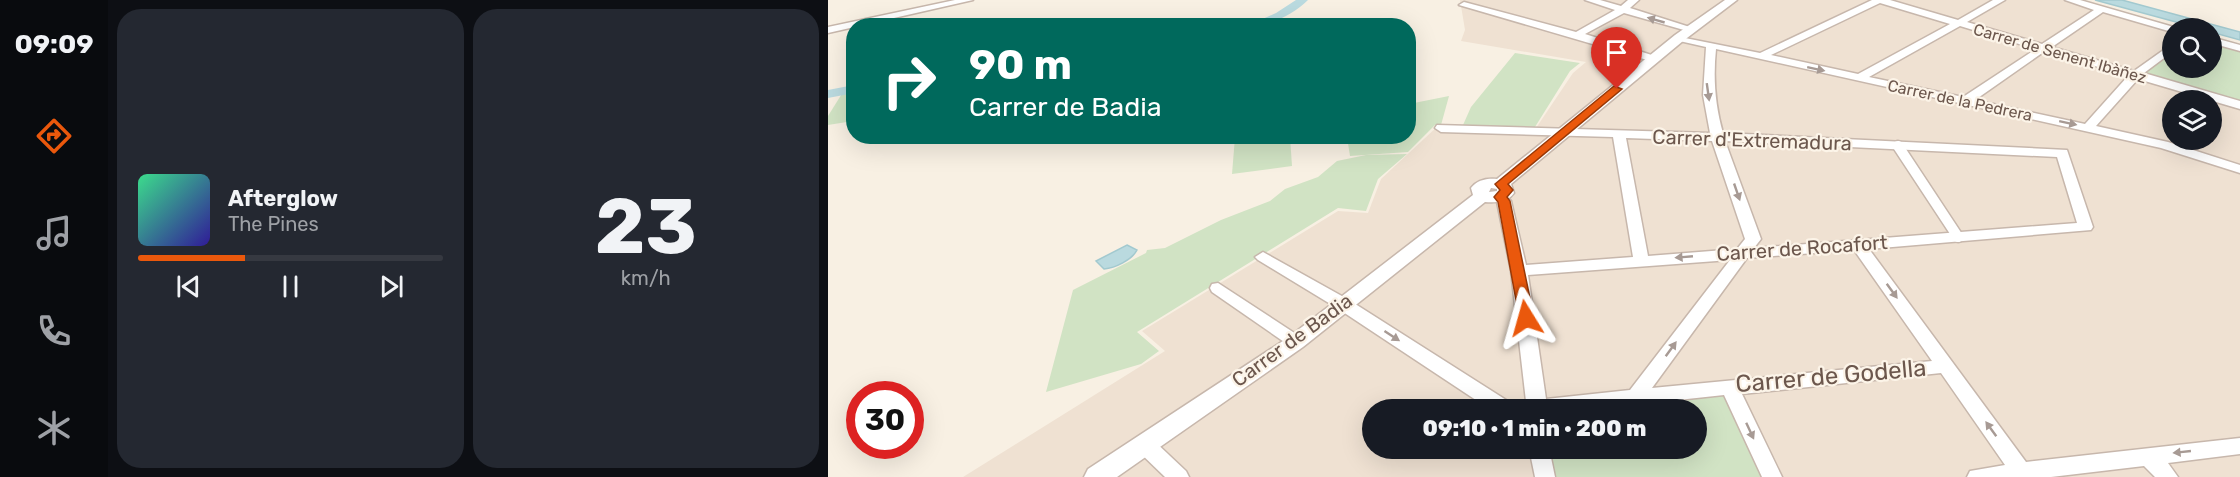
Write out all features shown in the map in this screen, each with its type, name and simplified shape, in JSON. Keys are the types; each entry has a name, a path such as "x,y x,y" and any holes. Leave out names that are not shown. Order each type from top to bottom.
{"street":[{"path":"884,18 968,0"},
{"path":"1590,0 1691,29"},
{"path":"1603,4 1616,0"},
{"path":"1577,35 1622,10 1634,0"},
{"name":"Carrer de Badia","path":"1097,477 1296,342 1343,304 1494,192 1562,133 1679,38 1732,0"},
{"path":"1759,57 1880,0"},
{"name":"Carrer de Senent Ibàñez","path":"1880,0 2240,105"},
{"path":"1858,78 2000,0"},
{"path":"2070,0 2162,26"},
{"path":"1464,5 1577,35 1654,59"},
{"path":"1965,100 2101,9"},
{"path":"828,30 846,26"},
{"name":"Carrer de la Pedrera","path":"1679,38 2164,145 2240,169"},
{"path":"2222,43 2240,48"},
{"path":"1636,396 1753,239 1718,137 1708,96 1706,76 1711,46"},
{"path":"2089,128 2135,75 2162,55"},
{"name":"Carrer d'Extremadura","path":"1441,128 1619,136 1718,137 2062,153 2086,227"},
{"path":"1619,136 1641,261"},
{"path":"1898,146 1958,237"},
{"path":"1494,192 1504,201 1519,271 1536,399"},
{"name":"Carrer de Rocafort","path":"1519,271 2086,227"},
{"path":"1858,244 2023,474"},
{"path":"1263,257 1343,304 1490,399"},
{"path":"1218,288 1296,342"},
{"name":"Carrer de Godella","path":"1611,399 1945,366"},
{"path":"1729,386 1772,477"},
{"path":"1144,444 1179,477"},
{"path":"1977,477 2023,474 2148,456 2240,446"},
{"path":"2148,456 2168,477"},
{"path":"1541,459 1545,477"}],"shaded area":[{"path":"1460,0 2070,0 2162,26 2162,78 2222,78 2222,60 2240,48 2240,477 963,477 1165,351 1142,331 1338,211 1368,213 1381,179 1439,125 1536,128 1573,73 1586,62 1461,41 1465,30"}],"green space":[{"path":"2222,44 2240,49 2240,106 2222,101 2222,90 2187,90 2137,75 2162,56 2162,78 2222,78"},
{"path":"1515,53 1580,63 1570,71 1535,127 1463,125 1471,107"},
{"path":"846,91 846,122 828,125 828,116 843,92"},
{"path":"1449,96 1441,125 1435,125 1416,144 1416,103"},
{"path":"1234,144 1290,144 1292,166 1232,174"},
{"path":"1348,144 1416,144 1408,152 1350,156"},
{"path":"1407,154 1378,179 1366,211 1338,208 1137,332 1159,351 1141,364 1046,392 1073,290 1146,253 1147,250 1165,248 1221,220 1270,201 1285,189 1318,177 1337,161 1366,155"},
{"path":"1727,390 1766,477 1554,477 1550,459 1707,459 1707,399 1646,399"}],"water":[{"path":"2095,0 2122,0 2188,18 2162,18"},
{"path":"2222,27 2240,32 2240,40 2222,35"},
{"path":"1127,245 1137,250 1123,263 1104,269 1096,261"}],"waterway":[{"path":"1272,18 1303,0"},
{"path":"828,94 846,91"}],"route":[{"path":"1526,318 1519,271 1504,201 1500,197 1507,190 1501,184 1617,89"}]}
